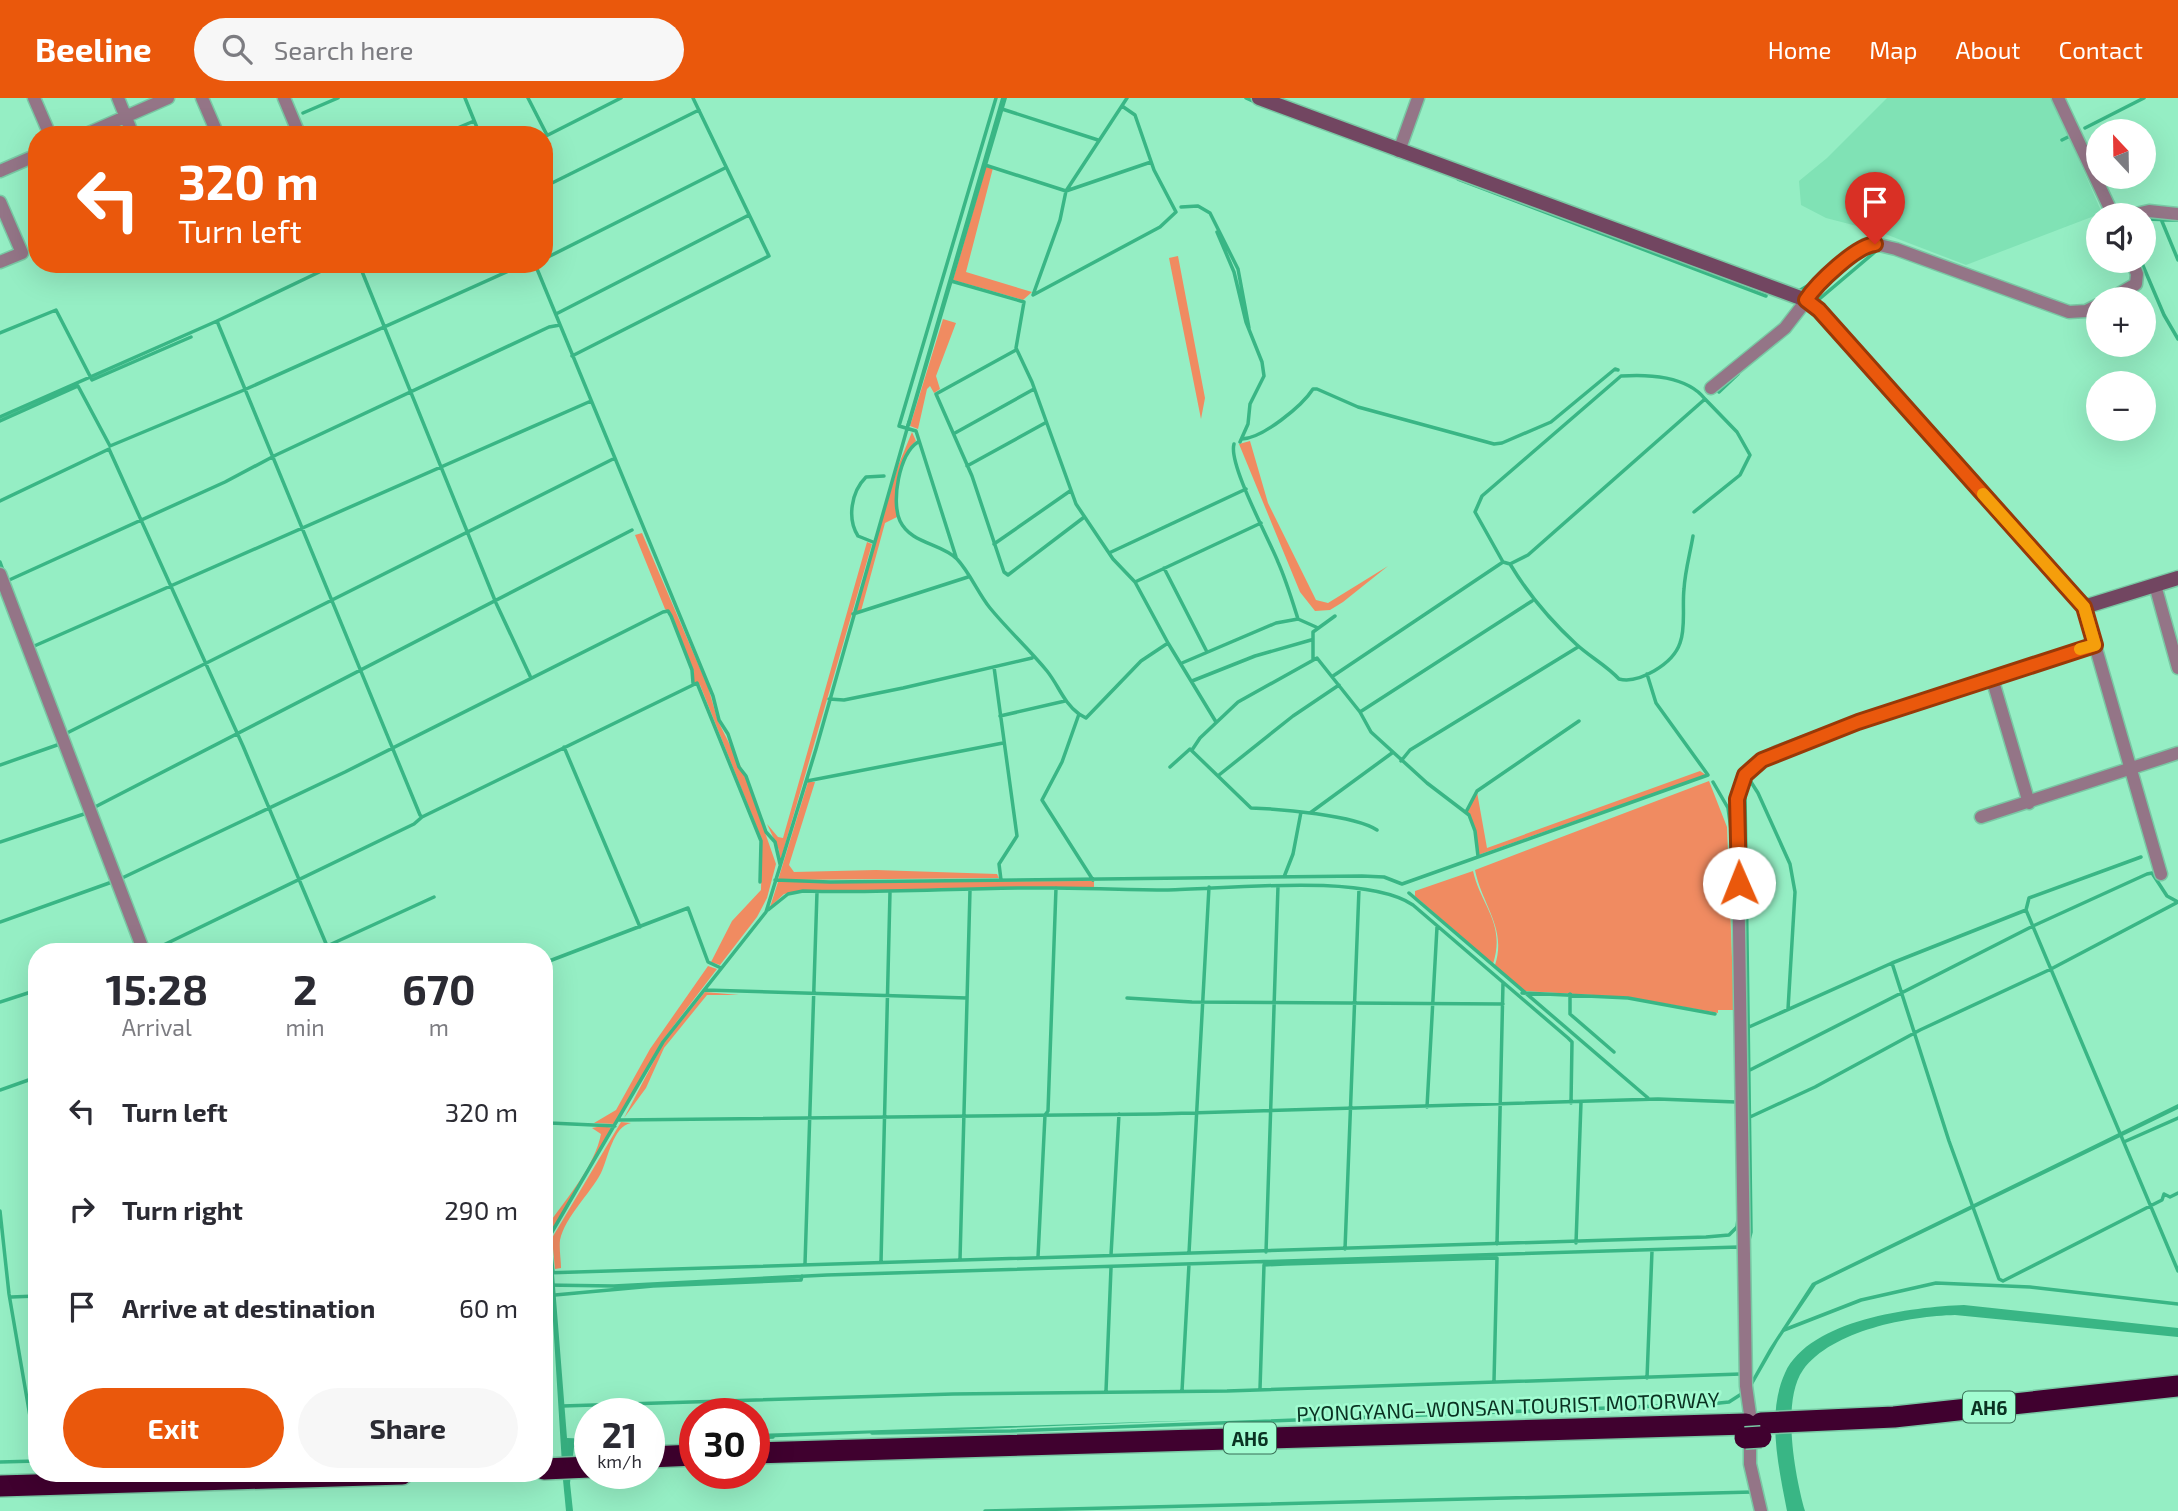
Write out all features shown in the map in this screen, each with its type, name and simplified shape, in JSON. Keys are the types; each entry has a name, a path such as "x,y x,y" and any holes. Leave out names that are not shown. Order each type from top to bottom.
{"highway":[{"name":"PYONGYANG–WONSAN TOURIST MOTORWAY","path":"770,1453 1760,1430 1801,1428 2178,1386"},
{"path":"1801,1428 2023,1417 2178,1399"},
{"path":"770,1462 1760,1430"},
{"path":"553,1464 574,1463"},
{"path":"0,1476 28,1475"},
{"path":"0,1486 134,1482"}],"street":[{"path":"34,98 46,126"},
{"path":"118,98 130,126"},
{"path":"103,126 168,98"},
{"path":"202,98 214,126"},
{"path":"284,98 296,126"},
{"path":"1259,98 1806,300 1819,310 2084,607 2161,874"},
{"path":"1399,151 1418,98"},
{"path":"2058,98 2107,203"},
{"path":"0,171 28,159"},
{"path":"0,202 22,253 0,262"},
{"path":"2156,212 2178,214"},
{"path":"1711,388 1785,328 1819,284 1865,245 1875,244 2069,312 2086,311"},
{"path":"0,574 141,943"},
{"path":"2084,607 2178,578"},
{"path":"2155,586 2178,668"},
{"path":"1761,1511 1750,1464 1750,1414 1746,1386 1737,799 1740,786 1753,766 1777,752 2095,645"},
{"path":"1992,678 2029,803"},
{"path":"1981,817 2178,753"}],"shaded area":[{"path":"1001,98 1007,98 910,426 906,426"},
{"path":"1887,98 2052,98 2086,176 2086,189 2092,189 2098,203 2086,203 2086,219 1966,265 1880,232 1826,218 1801,205 1799,181 1827,158"},
{"path":"986,167 993,168 966,272 1032,292 1023,300 953,280"},
{"path":"1178,256 1205,398 1201,419 1169,258"},
{"path":"943,319 956,323 936,376 940,389 934,393 930,386 927,389 918,429 910,426"},
{"path":"912,432 916,441 901,466 896,497 897,517 885,523 861,611 855,613 898,466"},
{"path":"1250,441 1268,503 1316,600 1328,603 1388,566 1330,610 1315,611 1300,592 1239,444"},
{"path":"642,533 708,687 718,721 745,775 776,864 767,898 757,917 720,965 711,962 732,921 761,890 762,840 700,685 694,682 694,672 672,615 665,609 635,535"},
{"path":"867,542 872,544 780,862 779,850 767,824 778,837 783,838"},
{"path":"1700,771 1706,775 1478,855 1476,830 1467,812 1477,792 1487,848"},
{"path":"1709,781 1727,827 1734,1010 1718,1010 1718,1013 1628,997 1524,991 1495,965 1498,952 1496,928 1475,870"},
{"path":"808,782 815,782 789,865 794,872 876,870 997,874 999,878 778,880"},
{"path":"1473,871 1494,926 1496,950 1493,964 1415,896 1415,891"},
{"path":"1094,881 1094,888 803,891 784,894 770,907 778,882"},
{"path":"708,966 717,969 662,1041 615,1124 594,1123 616,1110 650,1049"},
{"path":"705,992 739,995 707,995 664,1048 646,1088 624,1118 664,1042"},
{"path":"2178,1104 2178,1109 1816,1285 1778,1341 1751,1388 1751,1381 1769,1349 1812,1283"},
{"path":"621,1122 631,1123 625,1125 615,1136 601,1173 567,1223 560,1240 561,1268 555,1269 553,1236"},
{"path":"592,1128 613,1128 553,1227 553,1218 587,1169 598,1146 601,1134"},
{"path":"553,1274 567,1438 574,1438 570,1483 573,1511 566,1511 553,1321"},
{"path":"1964,1305 2178,1328 2178,1337 1955,1315 1895,1322 1852,1335 1816,1356 1803,1370 1796,1384 1791,1419 1792,1439 1797,1479 1805,1511 1787,1511 1776,1442 1776,1406 1785,1373 1798,1355 1816,1340 1865,1319 1918,1309"},
{"path":"1206,1420 770,1437 770,1434"}],"waterway":[{"path":"303,113 338,98"},
{"path":"465,98 476,126"},
{"path":"528,98 542,126"},
{"path":"553,132 621,98"},
{"path":"572,356 769,256 693,98"},
{"path":"956,557 916,431 899,426 996,98"},
{"path":"1122,106 1135,115 1154,170 1176,212 1160,227 1033,295 1060,220 1066,191 1127,98"},
{"path":"1246,98 1257,103"},
{"path":"2085,128 2144,98"},
{"path":"1002,109 1098,140"},
{"path":"553,183 699,110"},
{"path":"462,126 474,121"},
{"path":"2062,140 2072,135"},
{"path":"985,165 1066,191 1151,162"},
{"path":"553,254 725,168"},
{"path":"1458,179 1766,296"},
{"path":"1181,207 1198,206 1210,213 1238,269 1249,328"},
{"path":"556,314 749,215"},
{"path":"2156,219 2178,220"},
{"path":"2161,219 2178,260"},
{"path":"1217,232 1234,272 1246,322 1262,362 1264,376 1250,404 1248,424 1240,442"},
{"path":"1817,301 1876,251"},
{"path":"217,321 317,273"},
{"path":"363,273 496,603 531,678"},
{"path":"0,421 78,386 110,446 244,390 504,273"},
{"path":"539,273 713,696 719,720 728,734 739,767 746,776 766,832 775,842 780,864"},
{"path":"2146,273 2164,315 2178,339"},
{"path":"951,281 1024,302 1016,348 1032,382 1076,504 1113,559 1135,582 1168,643"},
{"path":"1797,292 1814,282"},
{"path":"0,333 56,310 92,380 191,337"},
{"path":"0,417 217,321 420,815 422,817 697,683 761,841 760,882"},
{"path":"7,581 225,482 276,455 549,327 560,325"},
{"path":"1016,350 936,394 972,476 1004,572 1008,575 1083,518"},
{"path":"1242,439 1271,427 1291,412 1313,389 1317,389 1358,407 1494,444 1502,443 1551,422 1615,369 1618,370"},
{"path":"1719,392 1738,374"},
{"path":"1510,564 1528,555 1705,399 1697,391 1678,381 1655,376 1621,376 1482,496 1475,512 1503,562 1510,564 1548,616 1576,644 1619,679 1627,680 1645,675 1663,665 1680,643 1685,582 1693,536"},
{"path":"955,433 1034,389"},
{"path":"1694,512 1740,475 1750,455 1737,432 1705,399"},
{"path":"32,647 591,401"},
{"path":"553,1230 663,1042 766,912 816,749 909,422"},
{"path":"967,466 1045,423"},
{"path":"918,442 906,457 898,479 896,502 900,521 911,534 957,559 990,608 1047,671 1065,699 1079,714 1062,762 1042,800 1093,880"},
{"path":"1234,444 1237,468 1281,569 1298,619"},
{"path":"0,501 109,449 243,746 326,943"},
{"path":"65,734 615,458"},
{"path":"873,542 858,536 852,522 852,506 857,490 866,477 884,476"},
{"path":"1109,553 1246,489"},
{"path":"994,544 1070,491"},
{"path":"1135,582 1261,523"},
{"path":"93,808 632,530"},
{"path":"0,562 4,573"},
{"path":"1333,676 1503,562"},
{"path":"1164,568 1207,652"},
{"path":"853,614 968,577"},
{"path":"1360,712 1532,601"},
{"path":"120,879 345,772 663,612 668,611 671,616 692,670 693,683"},
{"path":"1313,660 1313,632 1335,616"},
{"path":"1182,663 1276,623 1298,619 1316,627"},
{"path":"1192,681 1255,656 1311,640"},
{"path":"1079,714 1086,718 1141,661 1168,643 1216,722"},
{"path":"1401,761 1410,750 1578,647"},
{"path":"829,699 844,700 1032,658"},
{"path":"1192,750 1200,738 1238,702 1317,658 1360,712 1371,732 1427,783 1469,815 1475,831 1478,856"},
{"path":"994,667 1017,836 999,864 1001,880"},
{"path":"775,880 830,882 1362,876 1384,877 1402,884 1708,775 1656,703 1647,674"},
{"path":"1219,775 1293,716 1339,685"},
{"path":"1000,716 1065,701"},
{"path":"1466,812 1477,791 1579,721"},
{"path":"807,781 1003,743"},
{"path":"0,765 60,744"},
{"path":"564,747 640,927"},
{"path":"1170,767 1190,749 1251,808 1335,817 1352,820 1377,830"},
{"path":"1310,813 1392,753"},
{"path":"1713,782 1728,808 1732,837"},
{"path":"1747,786 1751,782 1758,793 1790,864 1795,892 1788,1009"},
{"path":"1745,793 1749,1240"},
{"path":"1284,877 1293,854 1301,812"},
{"path":"0,842 87,813"},
{"path":"168,943 414,824 422,817"},
{"path":"1749,1027 1892,963 2026,910 2029,898 2141,857"},
{"path":"1750,1070 2033,926 2147,874 2152,873 2167,896 2178,902"},
{"path":"0,922 112,882"},
{"path":"768,910 788,894 803,891 1021,888 1168,890 1295,885 1363,889 1391,895 1413,905 1572,1042 1571,1103"},
{"path":"1266,1252 1278,886"},
{"path":"1189,1253 1209,887"},
{"path":"1038,1257 1045,1115 1048,1111 1056,888"},
{"path":"1345,1249 1359,889"},
{"path":"960,1260 970,890"},
{"path":"805,1264 817,892"},
{"path":"881,1262 890,892"},
{"path":"1409,893 1648,1098"},
{"path":"334,943 434,897"},
{"path":"1750,1117 1815,1087 1920,1030 2051,969 2178,902"},
{"path":"553,960 688,908 708,962 721,968"},
{"path":"2026,910 2178,1271"},
{"path":"1427,1107 1437,927"},
{"path":"1892,963 1949,1141 1999,1279 2003,1281 2162,1200 2164,1194 2170,1197 2178,1193"},
{"path":"1497,1244 1503,983"},
{"path":"705,990 967,998"},
{"path":"0,1002 28,993"},
{"path":"1522,993 1628,998 1715,1014"},
{"path":"1570,994 1570,1014 1614,1052"},
{"path":"1127,998 1192,1002 1503,1004"},
{"path":"0,1090 28,1080"},
{"path":"619,1120 1157,1114 1658,1099 1736,1102"},
{"path":"1576,1243 1581,1102"},
{"path":"1111,1255 1119,1114"},
{"path":"2126,1141 2178,1118"},
{"path":"553,1123 615,1126"},
{"path":"0,1211 9,1294 28,1405"},
{"path":"553,1273 1706,1237 1729,1235 1737,1227 1738,1219"},
{"path":"553,1285 614,1286 827,1275 1739,1247 1739,1251"},
{"path":"1647,1378 1652,1251"},
{"path":"1260,1389 1264,1265 1285,1264 1497,1258 1494,1381"},
{"path":"1182,1391 1189,1264"},
{"path":"1106,1391 1111,1268"},
{"path":"553,1295 653,1286 801,1280 802,1276"},
{"path":"1784,1330 1861,1300 1936,1283 2030,1287 2178,1304"},
{"path":"11,1297 28,1296"},
{"path":"562,1406 953,1394 1227,1391 1741,1374"},
{"path":"872,1433 1011,1431 1710,1404 1729,1402 1743,1393"},
{"path":"0,1462 28,1461"},
{"path":"985,1511 1753,1492"}],"slow traffic":[{"path":"1983,494 2084,607 2095,645 2080,649"}],"route":[{"path":"1739,883 1737,799 1745,775 1753,766 1777,752 1858,722 2095,645 2084,607 1819,310 1806,300 1819,284 1865,245 1875,244"}]}
